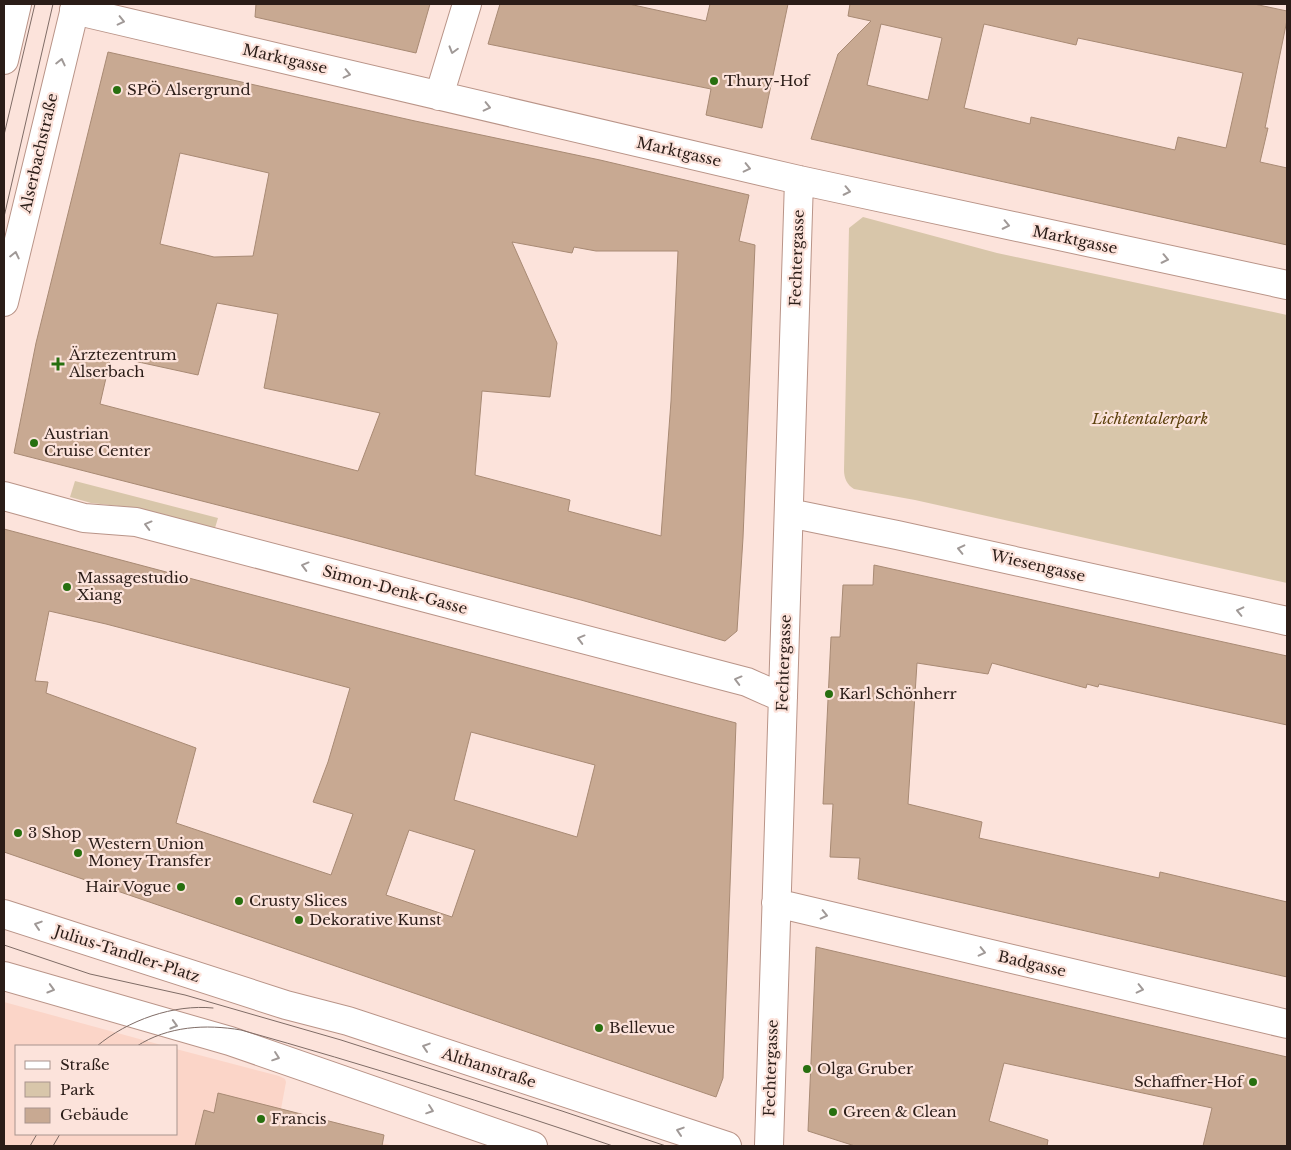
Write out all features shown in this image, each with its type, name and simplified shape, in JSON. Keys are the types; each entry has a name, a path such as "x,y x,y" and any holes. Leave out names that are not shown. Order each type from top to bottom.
{"street":[{"path":"4,60 17,4"},
{"path":"439,96 467,4"},
{"name":"Marktgasse","path":"75,7 439,96 800,180 1287,285"},
{"name":"Alserbachstraße","path":"4,302 75,7"},
{"name":"Fechtergasse","path":"769,1146 800,180"},
{"name":"Simon-Denk-Gasse","path":"4,496 84,518 136,522 747,682 783,698"},
{"name":"Wiesengasse","path":"789,513 897,535 1287,622"},
{"name":"Badgasse","path":"776,903 1287,1024"},
{"name":"Julius-Tandler-Platz","path":"4,914 251,994"},
{"path":"4,976 230,1041 533,1146"},
{"name":"Althanstraße","path":"251,994 348,1021 727,1146"}],"shaded area":[{"path":"4,1002 161,1045 15,1045 15,1135 178,1135 178,1050 279,1076 285,1079 286,1082 281,1109 342,1124 349,1135 394,1146 4,1146"}],"green space":[{"name":"Lichtentalerpark","path":"863,217 997,253 1287,315 1287,583 915,500 854,489 849,485 846,481 844,470 849,228"},
{"path":"75,481 218,518 215,528 138,508 91,503 70,497"}],"building":[{"path":"256,4 430,4 416,53 255,17"},
{"name":"Thury-Hof","path":"500,4 629,4 706,21 710,4 788,4 762,128 706,115 711,89 488,44"},
{"path":"850,4 1254,4 1287,11 1287,20 1265,128 1268,128 1260,162 1287,168 1287,245 811,139 838,54 871,21 848,16","holes":["881,24 942,38 928,100 867,85","984,24 1076,45 1078,38 1243,73 1226,148 1178,137 1175,150 1031,117 1030,124 964,108"]},
{"path":"108,52 415,121 600,160 749,195 739,241 755,245 743,538 737,631 725,641 581,600 343,537 14,453 36,343","holes":["180,153 269,173 253,256 214,257 160,244","512,242 572,253 574,247 596,251 678,251 671,401 661,536 568,511 570,500 475,475 482,391 550,397 557,343","217,303 278,314 264,388 380,413 358,471 100,404 111,356 198,375"]},
{"path":"4,529 736,723 723,1078 716,1097 4,852","holes":["49,611 106,624 350,688 328,762 313,802 353,814 331,875 176,823 196,748 46,693 48,682 35,681","471,732 595,765 577,837 454,800","409,830 475,850 452,917 386,895"]},
{"path":"874,565 1287,656 1287,725 1099,684 1098,687 1087,684 1086,688 992,663 988,674 917,663 908,804 982,822 979,838 1159,878 1160,872 1287,902 1287,977 858,879 860,858 830,857 833,804 823,804 831,637 840,637 843,585 873,585"},
{"path":"816,947 1287,1057 1287,1146 1203,1146 1212,1108 1004,1063 989,1121 1048,1140 1047,1146 855,1146 808,1131"},
{"name":"Francis","path":"218,1093 384,1135 382,1146 195,1146 204,1110 214,1113"}],"tram line":[{"path":"4,135 35,4"},
{"path":"4,217 53,4"},
{"path":"4,945 90,974 185,995 341,1040 666,1146"},
{"path":"98,1045 137,1021 167,1011 198,1007 213,1008"},
{"path":"139,1045 161,1034 188,1028 214,1027 241,1030 428,1085 613,1146"},
{"path":"30,1146 36,1135"},
{"path":"53,1146 59,1135"}],"place":[{"name":"Thury-Hof","path":"714,81"},
{"name":"SPÖ Alsergrund","path":"117,90"},
{"name":"Ärztezentrum Alserbach","path":"58,364"},
{"name":"Austrian Cruise Center","path":"34,443"},
{"name":"Massagestudio Xiang","path":"67,587"},
{"name":"Karl Schönherr","path":"829,694"},
{"name":"3 Shop","path":"18,833"},
{"name":"Western Union Money Transfer","path":"78,853"},
{"name":"Hair Vogue","path":"181,887"},
{"name":"Crusty Slices","path":"239,901"},
{"name":"Dekorative Kunst","path":"299,920"},
{"name":"Bellevue","path":"599,1028"},
{"name":"Olga Gruber","path":"807,1069"},
{"name":"Schaffner-Hof","path":"1253,1082"},
{"name":"Green & Clean","path":"833,1112"},
{"name":"Francis","path":"261,1119"}]}
